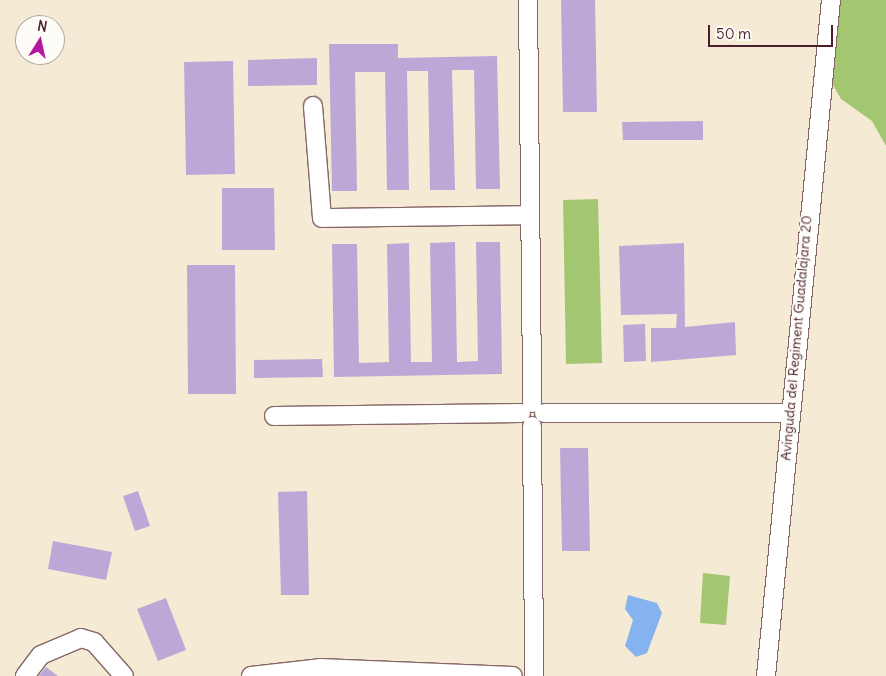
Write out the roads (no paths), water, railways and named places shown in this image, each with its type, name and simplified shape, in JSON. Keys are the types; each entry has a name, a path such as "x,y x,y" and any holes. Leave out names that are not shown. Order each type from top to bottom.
{"street":[{"path":"528,0 534,676"},
{"name":"Avinguda del Regiment Guadalajara 20","path":"766,676 789,413 831,0"},
{"path":"313,106 322,218 530,215"},
{"path":"274,416 789,413"},
{"path":"25,676 41,655 80,638 94,642 124,676"},
{"path":"251,676 320,668 513,676"}],"water":[{"path":"628,595 657,603 662,613 647,653 636,657 625,646 633,620 625,609"}]}
